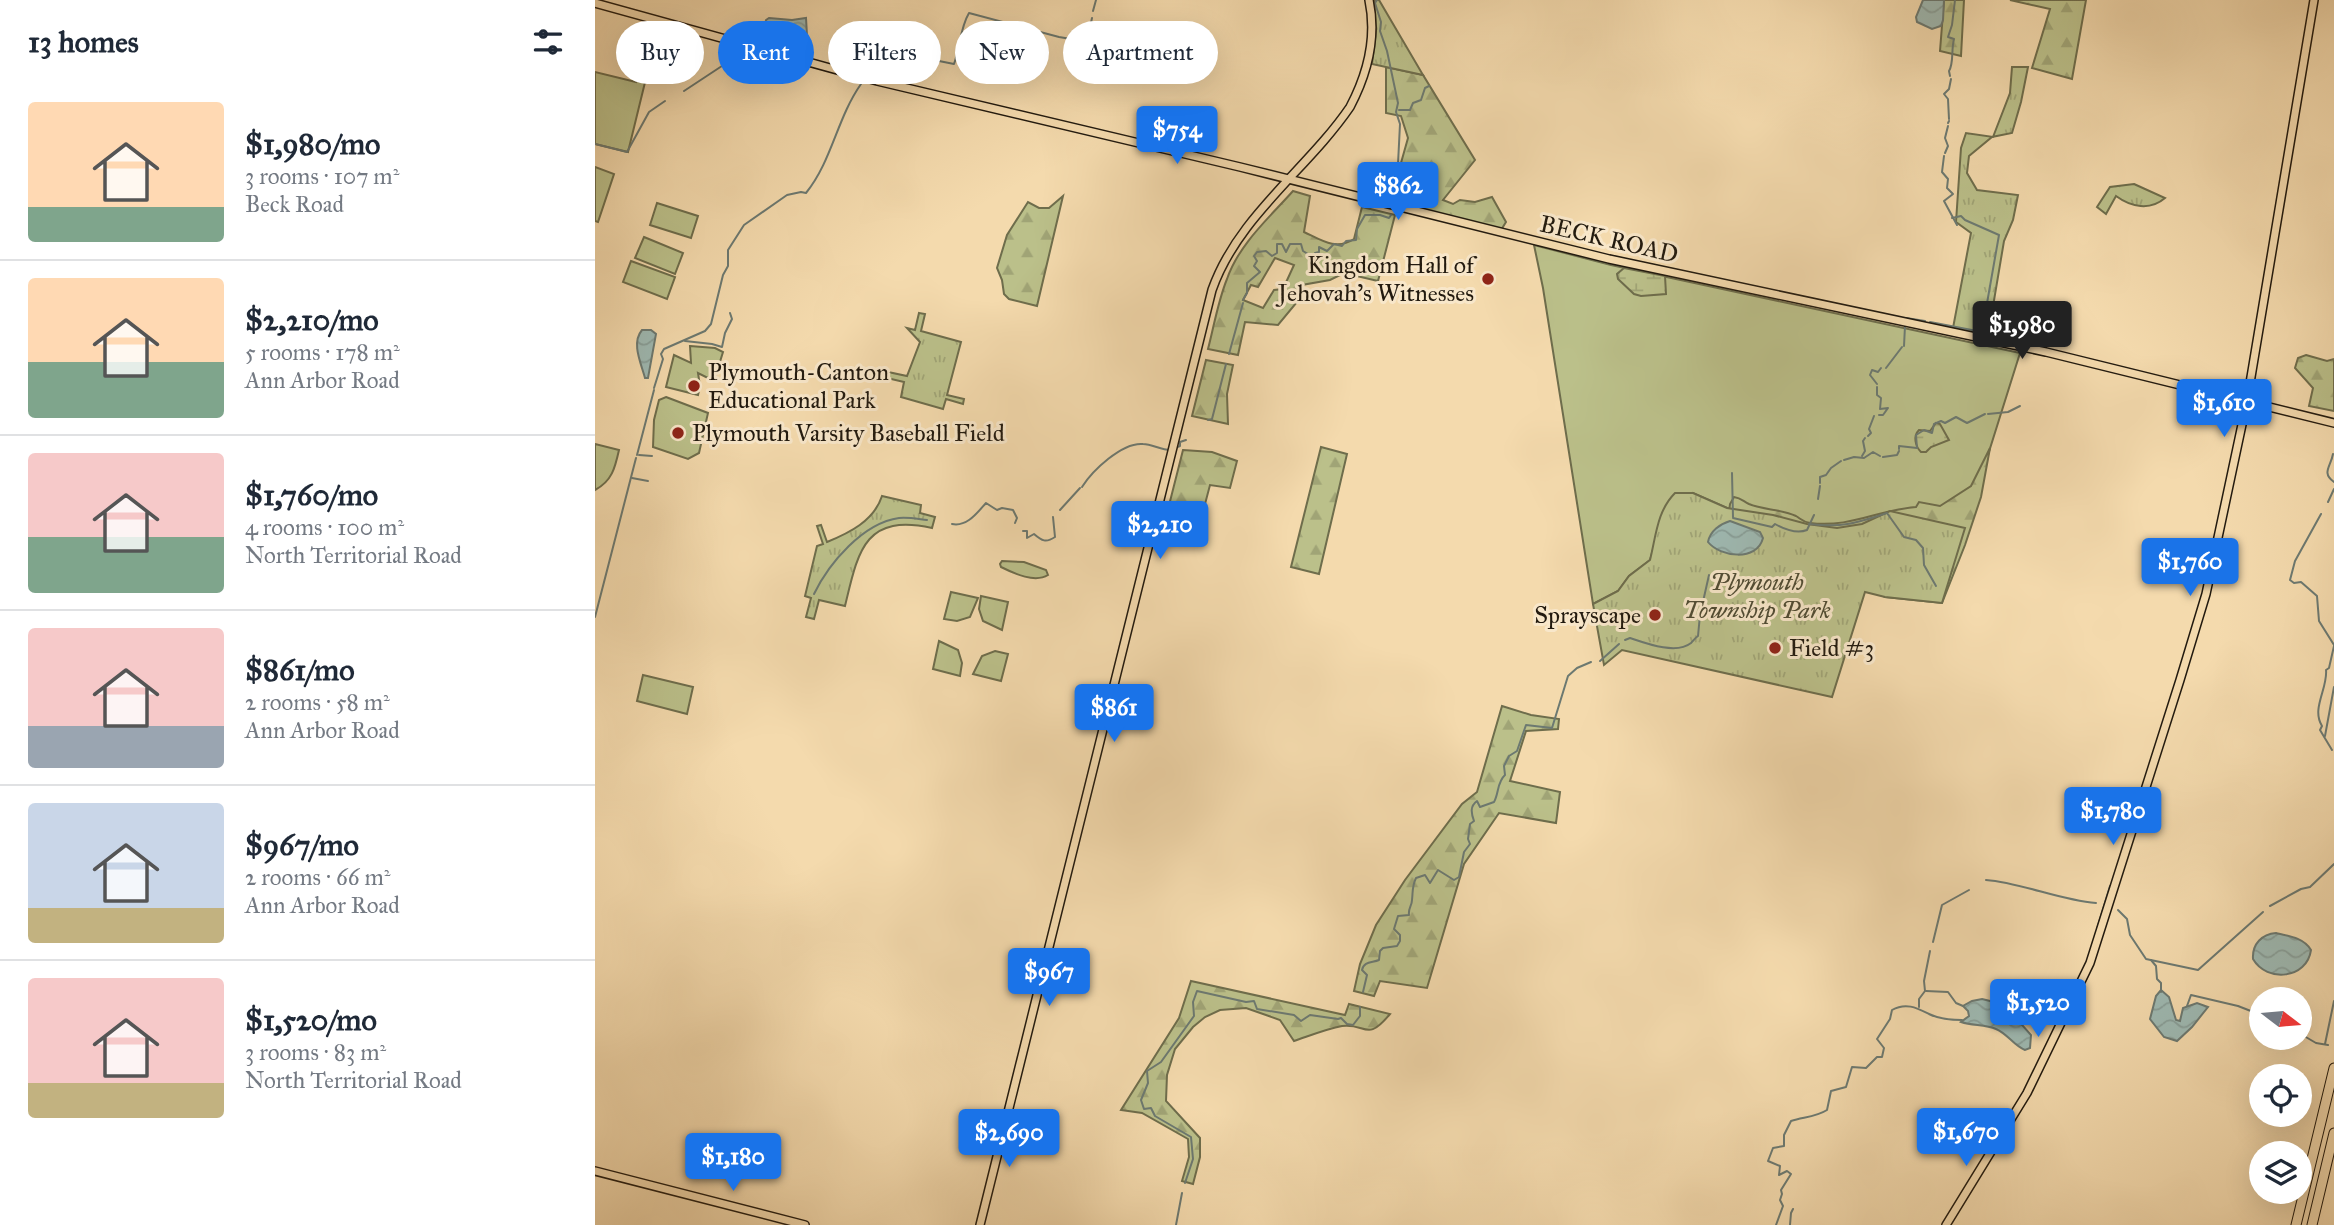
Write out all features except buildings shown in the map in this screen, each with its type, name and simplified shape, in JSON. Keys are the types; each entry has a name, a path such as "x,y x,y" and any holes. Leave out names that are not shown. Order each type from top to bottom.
{"highway":[{"path":"2297,1225 2334,1068"},
{"path":"2312,1225 2334,1133"}],"main road":[{"path":"980,1225 1210,299 1221,267 1238,238 1345,115 1362,84 1372,37 1369,0"},
{"path":"1946,1225 2027,1093 2090,962 2204,601 2246,401 2314,0"},
{"name":"BECK ROAD","path":"595,3 877,81 1609,260 2046,352 2334,423"},
{"path":"595,1171 805,1225"}],"green space":[{"path":"1374,0 1379,0 1423,75 1372,64 1376,31"},
{"path":"1944,0 1964,0 1961,56 1940,51"},
{"path":"2010,0 2086,0 2072,79 2032,68 2050,9"},
{"path":"1386,67 1423,75 1475,160 1443,200 1453,204 1460,200 1475,202 1492,197 1506,222 1501,230 1390,202 1408,138 1401,116 1386,113"},
{"path":"2012,67 2028,67 2012,133 1993,137 2010,93"},
{"path":"595,72 616,77 616,84 645,84 628,152 595,144"},
{"path":"1966,133 1992,137 1969,156 1967,173 1977,190 2018,195 2013,220 2004,241 1988,336 1953,328 1971,233 1956,222 1961,148"},
{"path":"595,167 614,174 598,222 595,221"},
{"path":"2134,184 2165,198 2153,205 2141,206 2116,196 2106,214 2097,207 2110,187"},
{"path":"1293,191 1310,196 1304,232 1335,244 1354,239 1362,207 1395,215 1378,281 1344,273 1330,280 1302,285 1297,302 1278,325 1245,322 1238,355 1208,349 1221,296 1232,266 1247,243","holes":["1275,258 1294,265 1283,289 1274,290 1263,308 1243,300 1251,285 1258,287"]},
{"path":"1063,196 1037,306 1009,299 1004,294 997,268 1007,235 1028,202 1039,208 1049,208"},
{"path":"657,203 698,216 691,238 650,225"},
{"path":"644,237 683,253 675,274 635,258"},
{"path":"1534,245 1611,265 2020,353 1965,528 1837,528 1727,508 1693,493 1654,546 1650,560 1629,576 1618,591 1593,604"},
{"path":"631,261 675,277 667,299 623,282"},
{"path":"1624,268 1665,276 1666,294 1634,294 1618,279 1617,274"},
{"path":"919,313 925,314 921,331 961,342 947,395 964,399 963,404 946,399 943,409 901,397 904,382 887,378 888,372 907,376 920,342 907,328 915,330"},
{"path":"690,346 715,348 723,352 714,381 698,373 698,395 666,387 674,355 691,363"},
{"path":"2306,355 2327,361 2334,359 2334,411 2309,406 2313,388 2295,368 2298,358"},
{"path":"1206,360 1233,365 1227,394 1228,424 1192,416"},
{"name":"Plymouth Varsity Baseball Field","path":"666,397 708,413 699,453 688,459 653,447 654,420 659,400"},
{"path":"1936,423 1940,424 1949,440 1921,452 1915,441 1917,432 1930,431"},
{"path":"595,444 619,450 612,473 595,490"},
{"path":"1321,447 1347,454 1319,574 1291,567"},
{"path":"1990,448 1981,497 1942,603 1885,597 1729,512 1734,497 1754,506 1796,516 1808,523 1825,524 1916,507 1919,502 1940,506 1971,486"},
{"path":"1183,450 1212,452 1237,461 1230,488 1210,485 1195,542 1162,533"},
{"name":"Plymouth Township Park","path":"1675,493 1693,493 1727,508 1837,528 1862,524 1890,511 1965,528 1942,603 1885,597 1865,592 1832,697 1622,650 1604,665 1593,604 1618,591 1629,576 1650,560 1661,516"},
{"path":"882,496 921,505 920,513 935,517 932,528 892,526 878,532 860,554 845,606 819,600 814,619 806,617 811,598 805,596 817,546 823,544 817,526 821,525 827,542 867,519"},
{"path":"1002,561 1024,562 1046,570 1048,575 1031,578 1019,575 1001,567"},
{"path":"951,592 978,598 970,617 957,621 944,619"},
{"path":"981,596 1008,602 1002,630 983,621 979,609"},
{"path":"939,641 958,650 962,663 960,676 933,669"},
{"path":"995,651 1008,654 1001,681 973,674 982,656"},
{"path":"643,675 693,687 687,714 637,701"},
{"path":"1502,706 1531,715 1559,719 1558,729 1526,731 1510,781 1560,792 1556,823 1499,813 1464,864 1427,988 1380,981 1374,996 1354,991 1360,964 1376,925 1405,880 1462,804 1477,792"},
{"path":"1191,981 1345,1015 1349,1004 1390,1014 1371,1030 1342,1026 1294,1041 1280,1020 1246,1008 1220,1010 1193,1027 1175,1049 1167,1075 1166,1101 1200,1138 1200,1157 1193,1184 1182,1181 1189,1157 1188,1139 1142,1113 1121,1110 1179,1018"}],"water":[{"path":"1923,0 1944,0 1941,26 1932,29 1917,22 1916,17"},
{"path":"806,18 806,21 766,21"},
{"path":"642,330 651,330 656,334 648,378 645,378 637,347"},
{"path":"1730,521 1760,532 1763,538 1754,551 1729,554 1708,542 1713,531"},
{"path":"2276,933 2300,940 2311,950 2308,960 2295,972 2267,972 2253,959 2254,949 2259,941 2266,935"},
{"path":"2161,990 2169,997 2176,1020 2180,1021 2183,1008 2197,1003 2208,1007 2177,1041 2164,1037 2150,1019 2156,996"},
{"path":"1982,999 2008,1009 2031,1035 2030,1048 2021,1048 1992,1027 1961,1022 1969,1016 1963,1006"}],"waterway":[{"path":"1093,11 1096,0"},
{"path":"1377,0 1375,3 1381,22 1380,31 1398,103 1398,164 1404,166 1401,168 1395,202"},
{"path":"1950,76 1954,39 1948,37 1955,0"},
{"path":"941,61 954,64 969,13 1083,41 1089,32 1092,18"},
{"path":"684,91 718,69"},
{"path":"1949,119 1948,99 1944,94 1949,89 1951,79"},
{"path":"654,388 664,349 705,331 711,324 723,275 728,266 728,250 744,225 787,195 806,193 815,181 861,84"},
{"path":"1399,110 1410,110 1413,103 1421,100 1425,88 1429,86"},
{"path":"595,144 627,152 649,112 665,101"},
{"path":"1945,153 1948,146 1945,138 1948,126"},
{"path":"1944,156 1942,172 1948,179 1947,188 1953,194 1944,201 1957,225"},
{"path":"1243,300 1247,293 1247,283 1260,272 1254,266 1257,252 1266,251 1272,256 1277,253 1277,244 1282,244 1286,252 1290,244 1301,244 1303,251 1316,259 1315,253 1319,252 1319,247 1327,251 1334,244 1342,246 1346,241 1356,240 1357,229 1365,215 1389,218 1391,215"},
{"path":"1930,322 1977,331 1983,326 1999,235 1961,216 1952,218"},
{"path":"1229,354 1243,303"},
{"path":"685,341 722,347 732,319 730,313"},
{"path":"1906,318 1925,321"},
{"path":"1904,346 1905,326"},
{"path":"1886,368 1902,347"},
{"path":"1208,420 1212,419 1226,364"},
{"path":"1877,384 1870,375 1872,370 1878,372 1881,368"},
{"path":"1877,387 1877,395 1881,398 1880,409 1888,408 1883,415 1879,415"},
{"path":"637,455 654,390"},
{"path":"1988,414 2008,412 2020,406"},
{"path":"1899,449 1899,446 1917,448 1916,435 1924,430 1932,433 1934,424 1941,421 1945,423 1956,417 1967,423 1985,414"},
{"path":"1868,436 1874,416"},
{"path":"1862,456 1865,451 1865,438"},
{"path":"1175,448 1186,440"},
{"path":"1082,487 1100,466 1126,448 1143,444 1170,450"},
{"path":"1883,457 1897,455 1899,451"},
{"path":"1844,460 1864,458 1873,452 1880,456"},
{"path":"2333,454 2327,472 2334,482"},
{"path":"639,455 652,456"},
{"path":"595,617 636,458"},
{"path":"1820,483 1820,477 1841,461"},
{"path":"1732,473 1733,517"},
{"path":"632,478 648,481"},
{"path":"1818,499 1820,486"},
{"path":"1060,510 1080,488"},
{"path":"2328,502 2334,489"},
{"path":"952,524 967,521 986,503 997,510 1013,510 1017,518 1015,523"},
{"path":"1809,524 1849,524 1887,513 1904,537 1916,540 1923,548 1924,565 1936,586"},
{"path":"2321,514 2295,561 2290,580 2294,583 2301,582 2317,596 2319,621 2334,645"},
{"path":"1733,518 1772,527 1775,524 1799,531 1807,530 1814,515"},
{"path":"1023,531 1027,531 1027,538 1034,534 1044,540 1052,539 1055,537 1053,517"},
{"path":"814,594 838,558 860,536 886,521 899,518 927,520"},
{"path":"1625,640 1630,638 1669,648 1691,643 1698,636 1709,575"},
{"path":"1600,661 1619,644"},
{"path":"2332,750 2320,730 2322,726 2318,713 2326,670 2329,668 2334,646"},
{"path":"1363,992 1367,975 1362,970 1363,967 1379,960 1383,948 1397,946 1400,941 1400,935 1394,929 1398,916 1409,915 1416,878 1425,875 1430,883 1438,870 1454,880 1459,877 1464,852 1470,844 1468,839 1470,824 1474,821 1473,805 1477,801 1480,807 1494,802 1505,775 1504,766 1509,756 1517,751 1526,725 1552,728 1568,676 1577,668 1591,662"},
{"path":"2325,736 2334,687"},
{"path":"2270,906 2310,887 2334,864"},
{"path":"1986,880 2096,903"},
{"path":"2097,929 2110,886"},
{"path":"1933,942 1942,905 1969,890"},
{"path":"2118,910 2127,919 2130,935 2146,959 2198,970 2263,912"},
{"path":"1919,1007 1919,999 1925,991 1924,981 1930,951"},
{"path":"2151,960 2156,966 2161,992"},
{"path":"1185,1183 1193,1159 1191,1137 1155,1116 1151,1108 1144,1109 1141,1100 1148,1083 1147,1071 1161,1062 1194,1016 1193,1002 1197,991 1246,1002 1254,1001 1257,1009 1294,1015 1301,1021 1310,1015 1341,1018 1347,1024 1353,1025 1360,1016 1360,1007"},
{"path":"1926,991 1948,992 1956,1003 1963,1006"},
{"path":"2187,1006 2191,995 2249,1010"},
{"path":"2325,1044 2334,1001"},
{"path":"1776,1225 1783,1206 1780,1200 1781,1190 1791,1174 1787,1171 1779,1175 1780,1166 1768,1161 1773,1148 1784,1146 1784,1135 1791,1121 1827,1110 1831,1091 1846,1087 1852,1067 1866,1068 1877,1057 1882,1057 1884,1048 1877,1039 1890,1019 1892,1010 1902,1006 1911,1007 1937,1017 1962,1020"},
{"path":"2312,1041 2328,1045"},
{"path":"1176,1225 1182,1193"},
{"path":"1790,1225 1793,1209"}],"place":[{"name":"Kingdom Hall of Jehovah's Witnesses","path":"1488,279"},
{"name":"Plymouth-Canton Educational Park","path":"694,386"},
{"name":"Plymouth Varsity Baseball Field","path":"678,433"},
{"name":"Sprayscape","path":"1655,615"},
{"name":"Field #3","path":"1775,648"}]}
